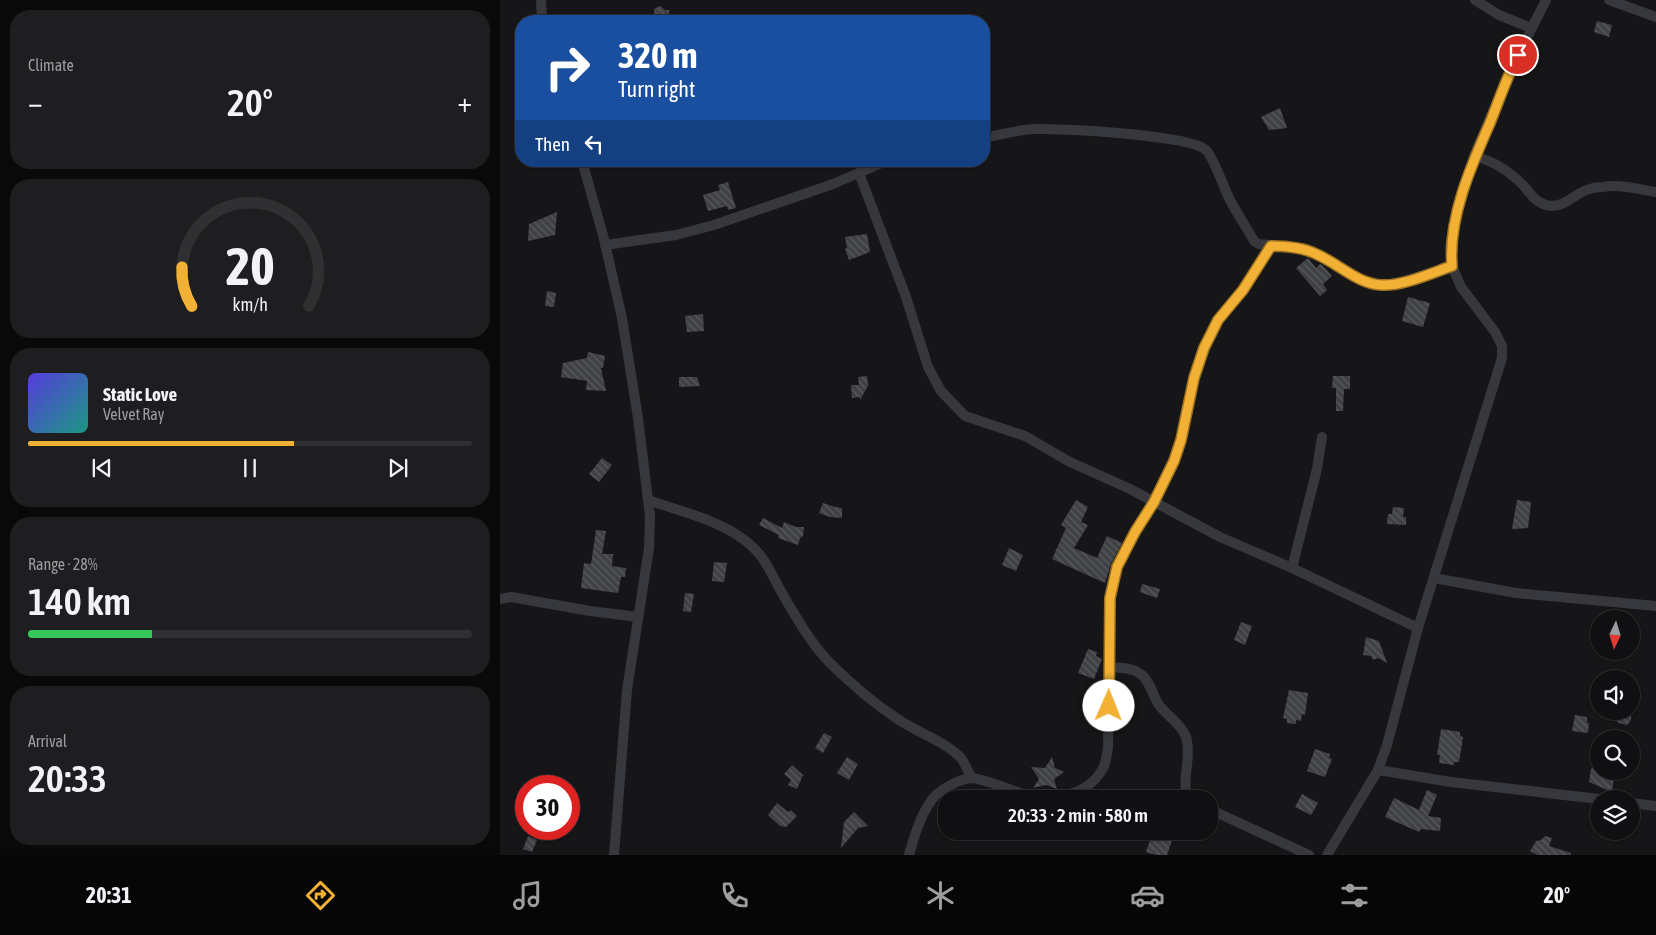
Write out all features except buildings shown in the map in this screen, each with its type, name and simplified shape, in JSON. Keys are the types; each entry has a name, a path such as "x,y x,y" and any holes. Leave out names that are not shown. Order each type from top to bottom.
{"street":[{"path":"541,0 542,15"},
{"path":"1475,0 1499,15 1531,28"},
{"path":"1327,855 1378,770 1387,745 1418,628 1502,358 1502,346 1495,332 1461,287 1452,266 1450,248 1453,227 1474,156 1511,69 1546,0"},
{"path":"1609,0 1656,16"},
{"path":"990,137 1032,129 1065,130 1125,134 1186,142 1201,146 1209,152 1231,203 1254,241 1264,246 1301,248 1317,254 1360,279 1381,285 1395,284 1452,266"},
{"path":"1474,156 1491,161 1508,172 1536,200 1545,205 1563,204 1583,191 1604,186 1637,188 1656,192"},
{"path":"584,167 606,245 622,318 638,418 650,516 649,548 627,690 614,855"},
{"path":"606,245 676,236 714,225 833,184 872,167"},
{"path":"859,173 906,298 928,367 941,392 965,416 1024,436 1070,462 1154,502 1220,537 1292,568 1418,628"},
{"path":"909,855 917,828 925,811 939,792 958,782 972,778 1032,796 1064,797 1088,787 1104,766 1108,748 1110,598 1117,567 1135,532 1154,502 1174,461 1181,440 1194,378 1204,348 1218,320 1243,290 1271,246"},
{"path":"1292,568 1317,469 1322,437"},
{"path":"648,500 710,521 741,538 759,552 804,631 828,661 852,683 899,720 941,744 961,759 972,778"},
{"path":"1434,578 1516,593 1656,606"},
{"path":"500,599 511,597 590,611 638,617"},
{"path":"1109,667 1126,668 1144,676 1166,715 1182,729 1187,740 1186,790"},
{"path":"1378,770 1451,782 1590,798"},
{"path":"1640,804 1656,806"},
{"path":"1218,813 1309,855"}],"route":[{"path":"1109,706 1110,598 1117,567 1135,532 1154,502 1174,461 1181,440 1194,378 1204,348 1218,320 1243,290 1271,246 1301,248 1317,254 1360,279 1372,284 1381,285 1395,284 1452,266 1450,248 1453,227 1474,156 1518,55"}]}
